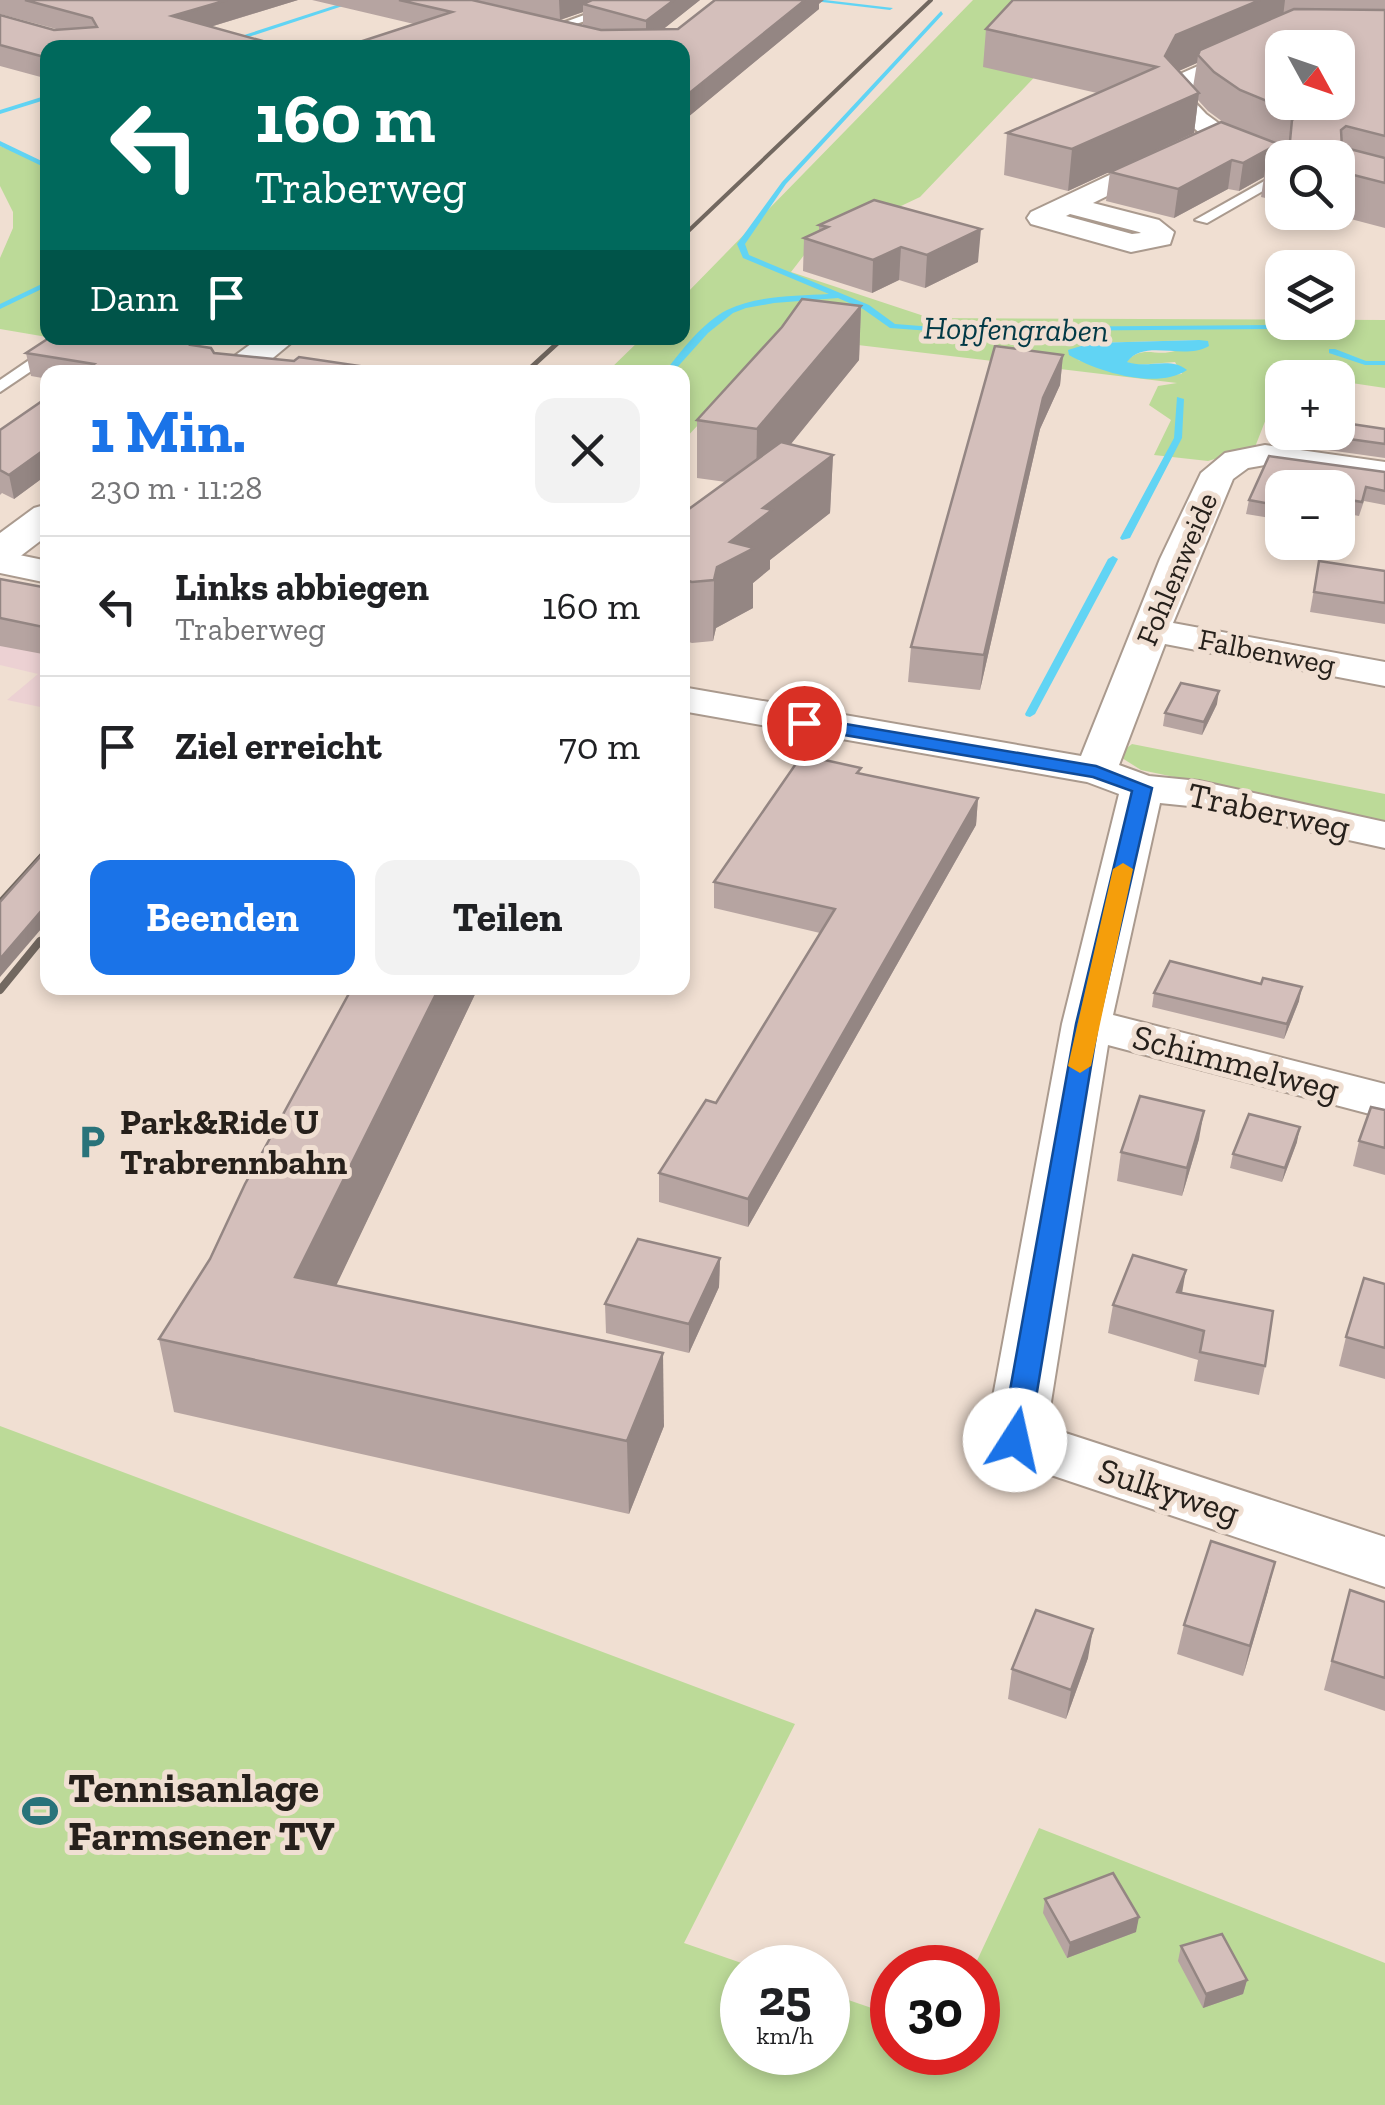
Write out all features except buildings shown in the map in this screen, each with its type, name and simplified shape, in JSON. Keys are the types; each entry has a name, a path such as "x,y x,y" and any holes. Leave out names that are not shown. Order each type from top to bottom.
{"street":[{"path":"543,27 589,27"},
{"path":"1265,157 1217,136 1181,103 1176,95 1182,82 1282,36 1385,37"},
{"path":"1068,205 1217,136"},
{"path":"243,365 271,345"},
{"name":"Fohlenweide","path":"1119,780 1150,630 1218,473 1237,460 1265,455 1385,472"},
{"path":"0,552 40,522"},
{"path":"0,562 40,570"},
{"name":"Falbenweg","path":"1150,630 1385,674"},
{"name":"Traberweg","path":"690,700 1199,794 1385,835"},
{"name":"Sulkyweg","path":"1119,780 1087,1024 1015,1440 1385,1562"},
{"name":"Schimmelweg","path":"1087,1024 1385,1101"}],"lane":[{"path":"1202,220 1265,185"},
{"path":"0,387 47,356"}],"shaded area":[{"path":"0,588 40,596 40,707 7,700 38,674 0,665"}],"green space":[{"path":"973,0 1108,0 920,197 808,250 791,272 930,318 1265,319 1265,340 1355,340 1355,320 1385,320 1385,388 1355,384 1355,360 1265,360 1265,421 1255,447 1208,461 1154,455 1171,420 1149,405 1158,386 1177,383 782,336 690,434 690,365 614,365 635,345 690,345 690,290","holes":["1199,340 1168,352 1143,352 1126,362 1175,362 1182,374 1133,377 1078,360 1091,343"]},
{"path":"0,146 40,161 40,336 0,329 0,258 13,228 13,212 0,186"},
{"path":"1132,744 1385,794 1385,821 1141,770 1122,758 1124,750"},
{"path":"0,1426 795,1724 684,1943 720,1956 720,2075 850,2075 850,2001 870,2007 870,2075 1000,2075 1000,1945 984,1945 1039,1828 1385,1963 1385,2105 0,2105"}],"water":[{"path":"1208,341 1209,346 1188,351 1144,351 1127,362 1174,364 1187,370 1160,378 1111,372 1069,355 1068,350 1091,343"}],"waterway":[{"name":"Hopfengraben","path":"232,40 358,0"},
{"name":"Hopfengraben","path":"808,0 890,8"},
{"name":"Hopfengraben","path":"941,13 784,183 741,244 746,256 866,307 893,326 985,333 1028,329 1265,327"},
{"name":"Hopfengraben","path":"0,112 40,100"},
{"path":"0,143 40,163"},
{"path":"0,307 40,287"},
{"path":"675,365 705,331 730,312 774,300 835,296"},
{"name":"Hopfengraben","path":"1332,351 1365,363 1385,363"},
{"path":"1125,538 1178,438 1180,399"},
{"path":"1030,714 1113,559"}],"railway":[{"path":"690,229 931,0"},
{"path":"534,365 555,345"},
{"path":"0,902 40,858"},
{"path":"0,990 40,941"}],"slow traffic":[{"path":"1080,1066 1123,869"}],"place":[{"name":"Park&Ride U Trabrennbahn","path":"92,1142"},
{"name":"Tennisanlage Farmsener TV","path":"40,1811"}],"route":[{"path":"804,723 1096,772 1142,788 1087,1024 1015,1440"}]}
